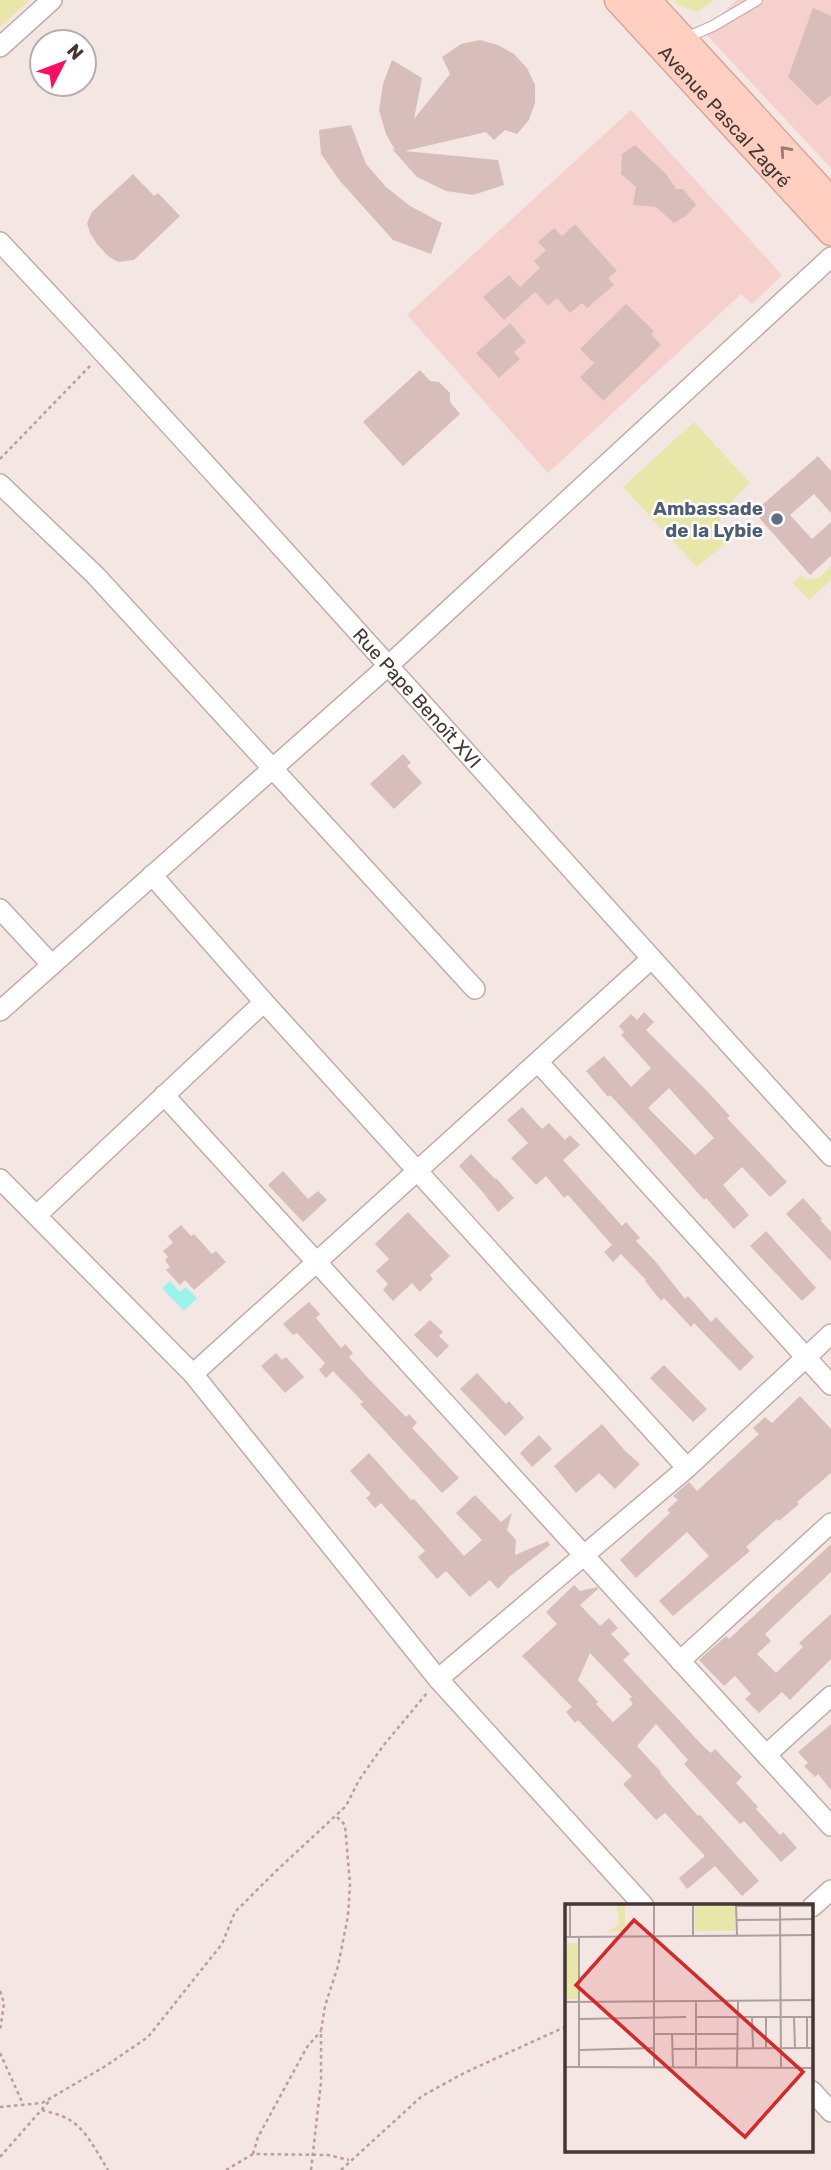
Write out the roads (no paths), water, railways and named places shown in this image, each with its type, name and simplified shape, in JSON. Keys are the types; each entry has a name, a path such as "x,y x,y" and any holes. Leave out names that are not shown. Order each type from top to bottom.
{"main road":[{"name":"Avenue Pascal Zagré","path":"618,0 675,46 831,201"},
{"name":"Avenue Pascal Zagré","path":"647,0 675,46 831,232"}],"street":[{"path":"0,47 52,0"},
{"name":"Rue Pape Benoît XVI","path":"0,242 389,665 831,1156"},
{"path":"0,1011 389,665 831,257"},
{"path":"0,484 94,575 475,989"},
{"path":"152,875 687,1468"},
{"path":"0,909 52,965"},
{"path":"193,1374 651,959"},
{"path":"37,1215 264,1002"},
{"path":"538,1062 831,1385"},
{"path":"164,1095 831,1826"},
{"path":"0,1179 193,1374 438,1679 642,1904"},
{"path":"438,1679 687,1468 831,1334"},
{"path":"680,1661 831,1523"},
{"path":"766,1755 831,1696"},
{"path":"814,1905 831,1890"},
{"path":"814,2093 831,2112"}],"lane":[{"path":"675,46 757,0"}],"water":[{"path":"170,1281 180,1292 186,1287 197,1298 184,1311 162,1288"}],"place":[{"name":"Ambassade de la Lybie","path":"777,519"}]}
